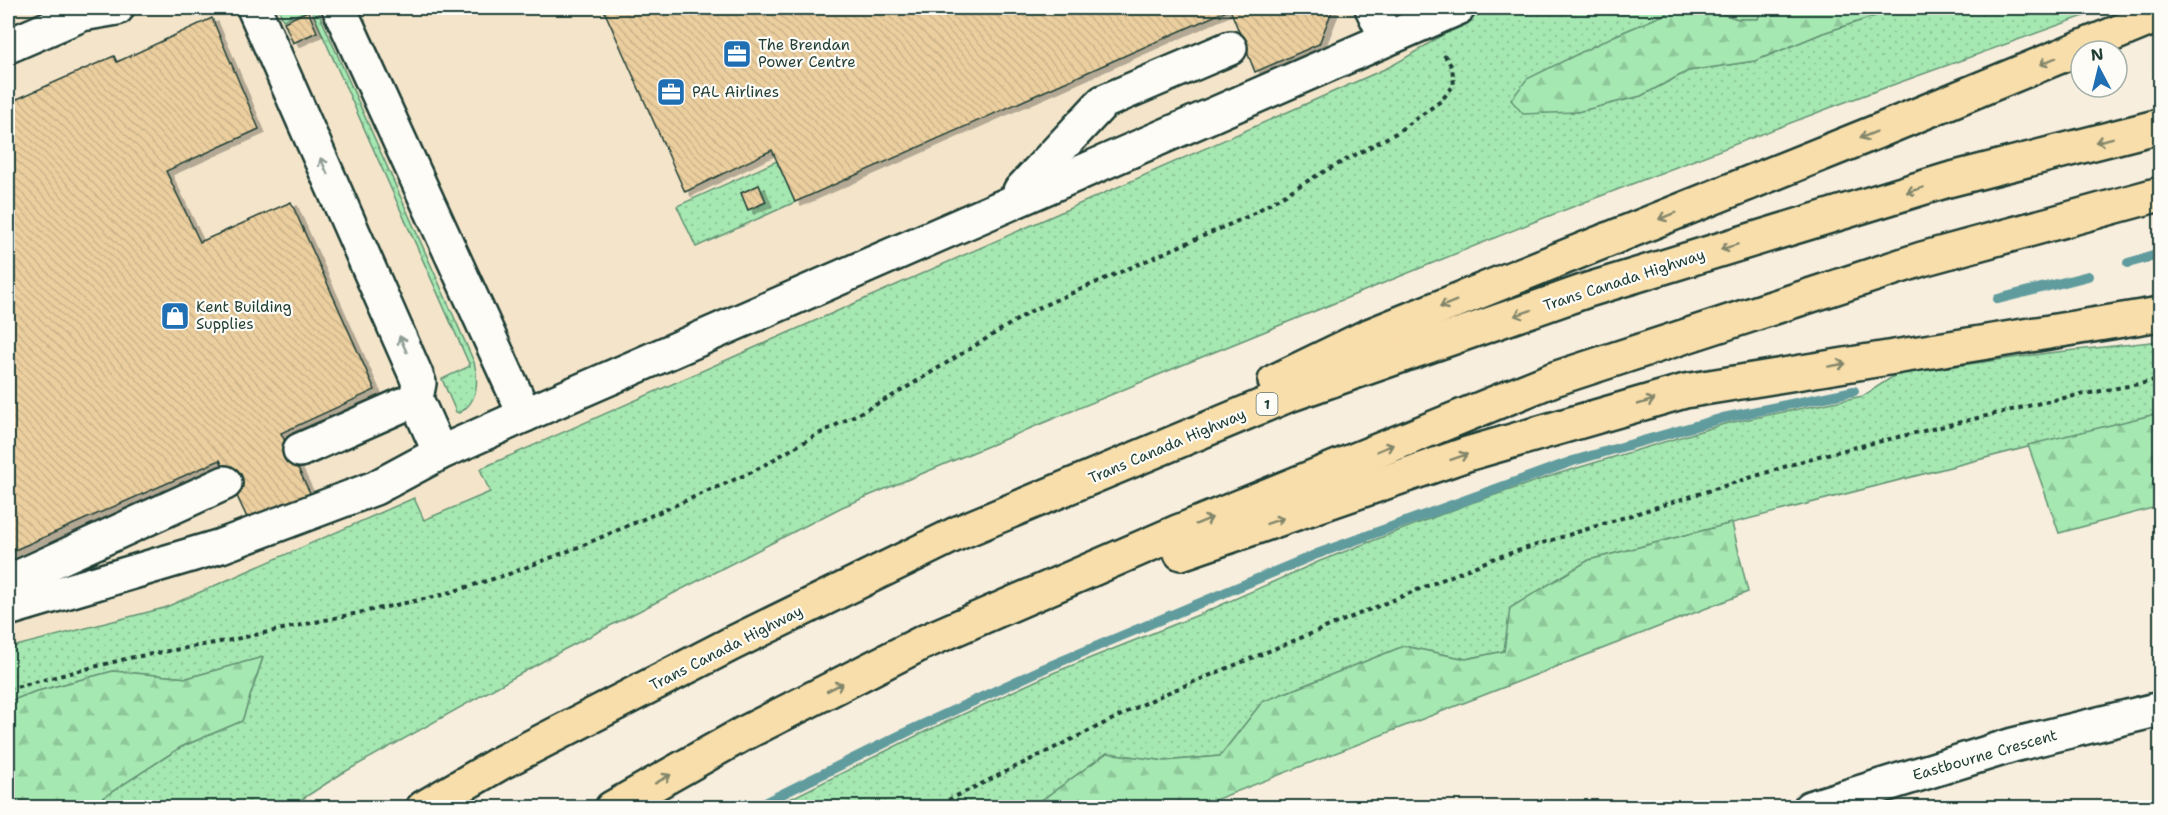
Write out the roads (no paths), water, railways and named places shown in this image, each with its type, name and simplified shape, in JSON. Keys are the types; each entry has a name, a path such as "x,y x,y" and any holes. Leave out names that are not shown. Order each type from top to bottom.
{"highway":[{"path":"958,533 1366,337 2160,15"},
{"name":"Trans Canada Highway","path":"423,807 502,762 731,644 958,533 1286,396 1588,290 1947,180 2160,126"},
{"path":"612,807 741,735 922,643 1180,531 1554,379 1922,259 2160,194"},
{"path":"922,643 1467,454 1685,391 2160,314"}],"street":[{"path":"8,46 82,14 117,8"},
{"path":"254,8 416,372 420,383 416,399 440,453"},
{"path":"339,8 525,415"},
{"path":"1372,8 1386,37"},
{"path":"8,609 221,546 375,488 440,453 525,415 1386,37 1458,8"},
{"path":"1011,202 1103,102 1230,48"},
{"path":"300,450 416,399"},
{"path":"8,582 225,483"},
{"name":"Eastbourne Crescent","path":"1810,807 2013,746 2160,709"}],"waterway":[{"path":"2128,263 2160,254"},
{"path":"1998,299 2088,276"},
{"path":"754,808 911,730 1045,668 1317,554 1573,461 1723,418 1854,391"}],"place":[{"name":"The Brendan Power Centre","path":"737,54"},
{"name":"PAL Airlines","path":"671,92"},
{"name":"Kent Building Supplies","path":"175,316"}]}
